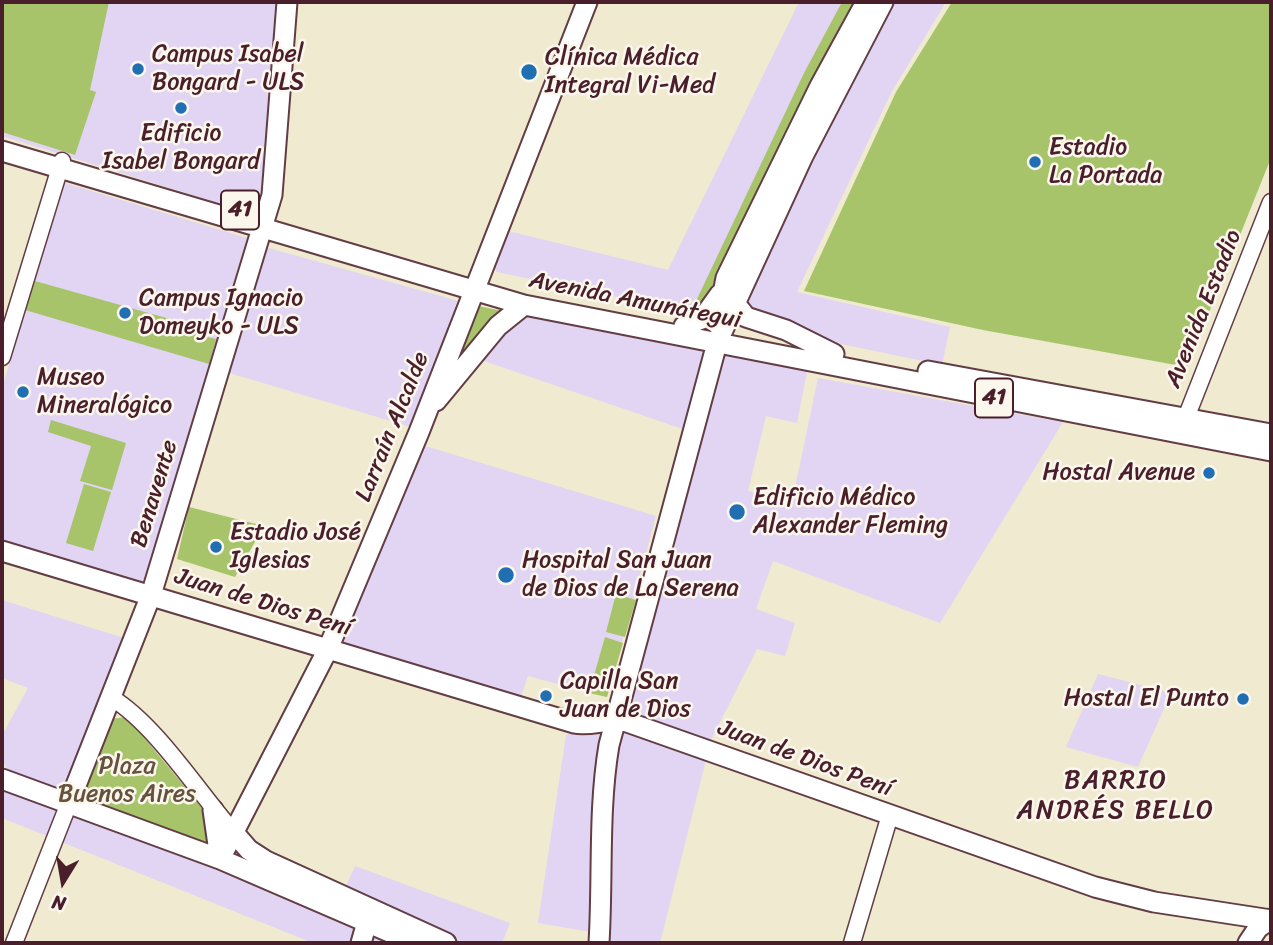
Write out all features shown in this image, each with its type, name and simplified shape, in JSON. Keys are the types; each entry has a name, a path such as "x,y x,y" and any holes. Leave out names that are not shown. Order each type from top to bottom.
{"main road":[{"name":"Benavente","path":"69,803 151,594 263,221 276,171 287,2"},
{"name":"Larraín Alcalde","path":"220,859 328,649 426,413 587,2"},
{"path":"599,943 602,789 616,719 728,298 748,231 866,2"},
{"path":"684,326 702,319 728,298 883,2"},
{"name":"Avenida Amunátegui","path":"2,142 61,165"},
{"name":"Avenida Amunátegui","path":"2,151 263,221 475,286 524,305 834,354 1183,426 1271,451"},
{"name":"Avenida Amunátegui","path":"475,286 1183,426 1271,435"},
{"path":"728,298 746,317 786,330 834,354"},
{"path":"426,413 498,326 524,305"},
{"name":"Juan de Dios Pení","path":"2,551 582,725 616,719 1115,893 1271,919"},
{"path":"2,779 220,859 415,943"},
{"path":"213,810 220,859"},
{"path":"235,834 249,850 266,861 387,931 446,943"},
{"path":"1241,915 1246,943"},
{"path":"1246,943 1258,928 1271,919"},
{"path":"364,943 367,922"},
{"path":"364,943 387,931"}],"street":[{"path":"2,356 61,165"},
{"name":"Avenida Estadio","path":"1183,426 1271,202"},
{"path":"112,698 128,709 162,745 235,834"},
{"name":"Benavente","path":"14,943 69,803"},
{"path":"852,943 890,816"}],"shaded area":[{"name":"Campus Isabel Bongard - ULS","path":"2,2 278,2 268,180 256,215 2,136"},
{"path":"799,2 946,2 891,93 797,292 950,327 942,365 497,272 493,267 504,230 668,270"},
{"name":"Campus Ignacio Domeyko - ULS","path":"65,183 247,238 145,585 2,546 2,388"},
{"path":"265,247 462,302 411,427 226,372"},
{"path":"531,314 808,367 797,423 766,416 748,491 792,502 818,378 1063,422 940,623 773,561 756,609 795,623 785,656 757,649 711,740 660,943 591,943 591,932 538,923 566,735 625,717 703,436 481,360 508,330"},
{"name":"Hospital San Juan de Dios de La Serena","path":"422,445 656,516 607,697 528,676 518,705 339,648"},
{"path":"2,600 127,639 66,799 11,776 2,760 3,734 28,688 2,678"},
{"path":"1098,674 1171,693 1138,767 1066,747"},
{"path":"2,784 334,913 355,866 510,923 502,943 313,943 2,818"}],"green space":[{"path":"2,2 109,2 90,90 96,92 75,155 2,132"},
{"path":"842,2 860,2 722,263 704,306 698,306 697,299 804,73"},
{"name":"Estadio La Portada","path":"952,2 1271,2 1271,158 1187,367 983,330 804,291 896,92"},
{"path":"35,281 177,321 178,330 216,339 209,364 25,310"},
{"path":"473,305 518,314 435,398"},
{"path":"51,420 126,443 112,490 80,481 91,446 48,432"},
{"path":"84,484 111,492 93,551 66,543"},
{"name":"Estadio José Iglesias","path":"189,507 264,526 235,577 177,559"},
{"path":"616,594 636,600 625,637 606,632"},
{"path":"605,637 623,643 607,697 589,693"},
{"name":"Plaza Buenos Aires","path":"127,717 209,816 211,849 81,804 80,793 110,719"}],"place":[{"name":"Campus Isabel Bongard - ULS","path":"138,69"},
{"name":"Clínica Médica Integral Vi-Med","path":"529,72"},
{"name":"Edificio Isabel Bongard","path":"181,108"},
{"name":"Estadio La Portada","path":"1035,162"},
{"name":"Campus Ignacio Domeyko - ULS","path":"125,313"},
{"name":"Museo Mineralógico","path":"23,392"},
{"name":"Hostal Avenue","path":"1209,473"},
{"name":"Edificio Médico Alexander Fleming","path":"737,512"},
{"name":"Estadio José Iglesias","path":"216,547"},
{"name":"Hospital San Juan de Dios de La Serena","path":"506,575"},
{"name":"Capilla San Juan de Dios","path":"546,696"},
{"name":"Hostal El Punto","path":"1243,699"}],"district":[{"name":"BARRIO ANDRÉS BELLO","path":"1116,796"}]}
